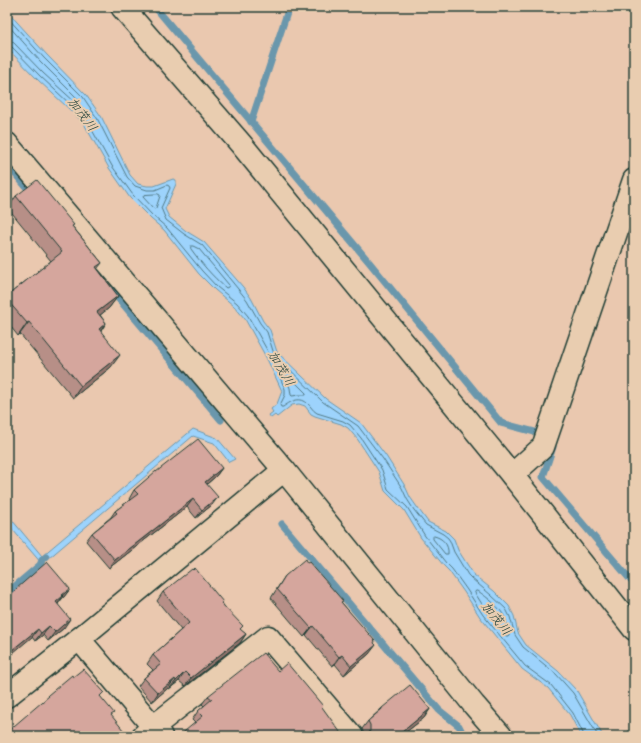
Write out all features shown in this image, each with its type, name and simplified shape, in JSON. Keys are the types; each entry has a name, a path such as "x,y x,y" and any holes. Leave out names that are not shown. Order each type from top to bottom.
{"street":[{"path":"122,7 242,144 512,475 634,629"},
{"path":"7,144 284,470 474,705 501,736"},
{"path":"512,475 543,448 634,180"},
{"path":"7,696 79,639 284,470"},
{"path":"79,639 152,733 268,637 352,736"}],"water":[{"name":"加茂川","path":"7,11 86,95 101,116 130,175 138,184 154,186 173,179 176,180 176,184 165,209 169,217 186,231 204,242 243,287 270,330 277,352 326,399 361,423 386,456 405,486 410,497 428,522 446,531 454,539 458,550 474,575 494,591 509,606 514,616 518,633 526,645 558,671 577,691 603,736 581,736 570,715 548,688 522,669 480,617 449,571 421,538 404,510 385,491 379,472 358,440 348,428 341,424 315,416 311,414 305,406 299,404 292,405 277,417 275,415 271,418 269,415 273,412 271,409 277,404 282,391 267,359 245,319 234,306 199,274 164,230 130,198 109,168 83,122 37,79 7,48"},
{"path":"193,429 217,438 235,459 229,462 214,443 193,436 42,564 7,523 7,514 42,556"}],"building":[{"path":"37,180 74,225 72,226 102,263 96,267 118,296 97,312 106,323 99,329 120,355 81,386 29,322 27,323 7,300 7,296 62,252 16,196"},
{"path":"198,439 222,468 205,482 218,497 202,510 193,499 115,560 92,533 117,513 115,511 138,494 134,490"},
{"path":"305,559 307,563 309,562 343,601 341,602 375,641 374,643 376,645 351,666 342,655 339,657 313,626 311,628 277,589 285,576"},
{"path":"47,562 70,589 56,602 70,619 55,632 49,626 41,633 38,629 7,654 7,599 16,589"},
{"path":"195,568 223,602 221,603 243,626 240,629 246,634 191,678 185,672 176,681 175,679 158,693 144,678 161,664 153,655 189,623 163,592"},
{"path":"263,653 278,671 287,663 323,706 322,707 343,736 179,736 203,716 198,711 212,699 208,696"},
{"path":"83,669 104,692 100,696 114,713 111,715 128,736 7,735 7,732 49,696 48,695 72,675 73,677"},
{"path":"410,685 430,709 397,736 367,736 370,731 368,721"}],"waterway":[{"path":"155,7 369,262 501,423 546,435"},
{"path":"251,122 289,7"},
{"path":"7,164 32,194"},
{"path":"111,290 221,420"},
{"path":"553,447 543,477 634,584"},
{"path":"282,524 439,710 459,726 464,736"},
{"path":"7,593 40,565 42,560 46,557"}]}
